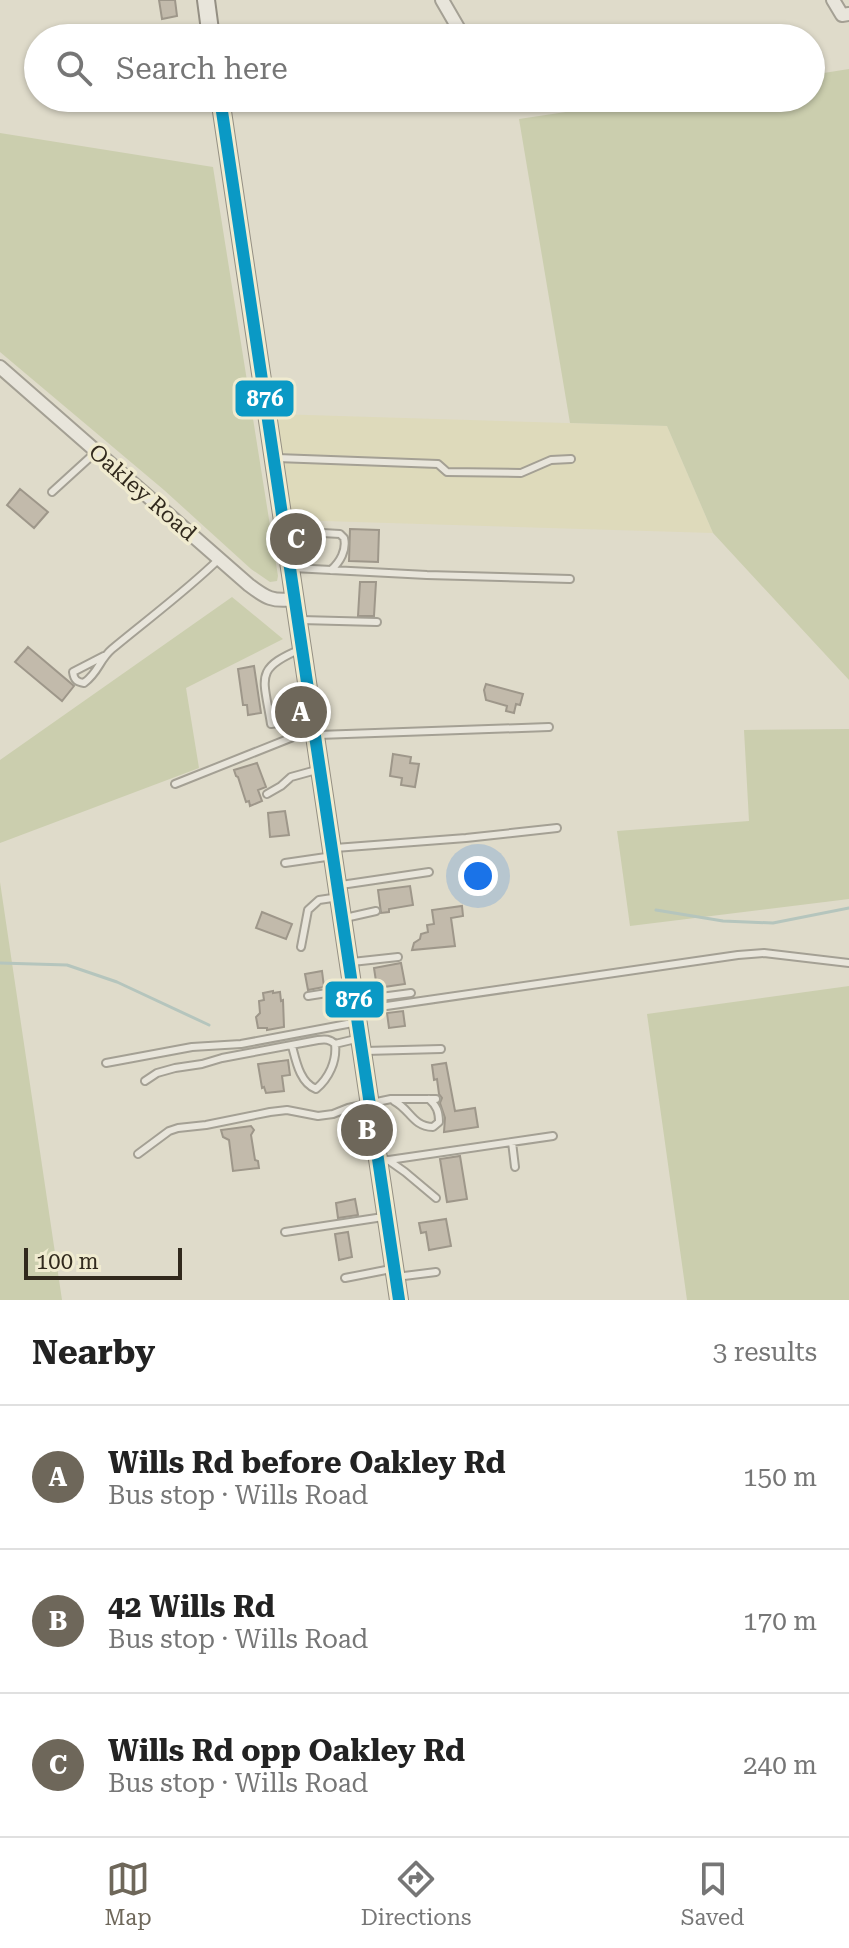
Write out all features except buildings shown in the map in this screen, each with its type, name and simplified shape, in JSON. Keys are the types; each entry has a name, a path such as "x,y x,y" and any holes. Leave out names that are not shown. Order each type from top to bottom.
{"street":[{"path":"206,0 209,24"},
{"path":"442,0 456,24"},
{"path":"833,0 845,15"},
{"path":"222,112 348,963 370,1103 383,1161 399,1300"},
{"name":"Oakley Road","path":"0,367 263,595 277,601 294,599"}],"lane":[{"path":"52,492 97,451"},
{"path":"273,458 438,464 447,472 506,473 521,473 551,460 571,459"},
{"path":"284,531 340,534 346,543 340,560 331,570"},
{"path":"104,656 94,676 84,683 73,677 73,672 104,656 219,559"},
{"path":"289,568 570,579"},
{"path":"297,620 377,622"},
{"path":"302,649 273,663 266,675 271,724 313,729 549,727"},
{"path":"175,784 313,729"},
{"path":"267,794 291,777 320,769"},
{"path":"285,863 332,852 557,828"},
{"path":"301,947 308,910 319,900 338,891 429,872"},
{"path":"342,918 376,911"},
{"path":"106,1063 192,1047 241,1044 357,1018 738,955 764,953 849,963"},
{"path":"348,963 398,957"},
{"path":"292,1046 303,1077 309,1086 316,1089 328,1076 334,1063 335,1044 357,1018 411,993"},
{"path":"308,996 441,1049"},
{"path":"145,1081 157,1073 222,1058 326,1039 335,1044"},
{"path":"138,1154 178,1128 287,1110 318,1116 391,1099 433,1099 439,1122 433,1127 420,1125 391,1099"},
{"path":"383,1161 553,1136"},
{"path":"512,1142 515,1167"},
{"path":"383,1161 405,1172 436,1198"},
{"path":"285,1232 387,1216"},
{"path":"345,1278 436,1272"}],"shaded area":[{"path":"275,414 667,426 713,533 292,520"}],"green space":[{"path":"849,69 849,680 713,533 667,426 570,423 519,119 566,112 825,112 825,73"},
{"path":"0,133 213,167 277,581 270,582 251,569 164,490 0,352"},
{"path":"232,597 283,639 186,688 199,768 0,843 0,760"},
{"path":"849,729 849,899 630,926 617,831 749,821 744,730"},
{"path":"0,882 62,1300 0,1300"},
{"path":"849,986 849,1300 687,1300 647,1014"}],"waterway":[{"path":"656,910 723,921 773,923 849,908"},
{"path":"0,963 67,965 117,982 209,1025"}],"transit line":[{"name":"876","path":"222,112 399,1300"}],"place":[{"name":"Wills Rd opp Oakley Rd","path":"296,539"},
{"name":"Wills Rd before Oakley Rd","path":"301,712"},
{"name":"42 Wills Rd","path":"367,1130"}]}
